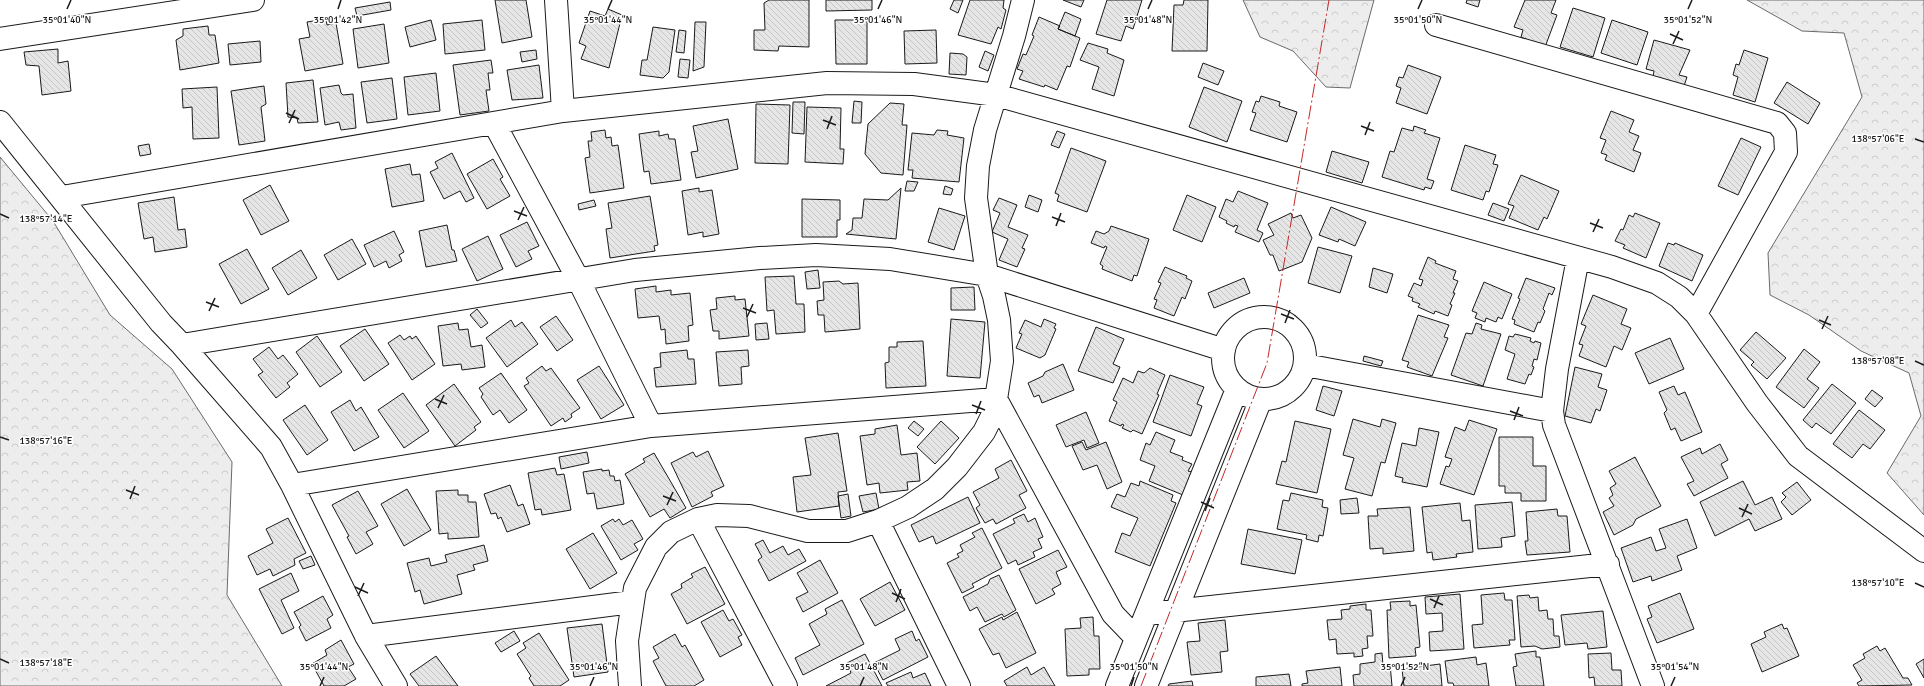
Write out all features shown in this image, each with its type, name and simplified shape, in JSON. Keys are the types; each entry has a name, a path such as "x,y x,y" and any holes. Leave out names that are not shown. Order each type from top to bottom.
{"street":[{"path":"0,39 253,0"},
{"path":"556,0 563,111"},
{"path":"630,686 627,641 635,588 656,547 671,532 698,519 717,515 749,516 808,531 847,531 878,521 908,507 936,489 957,467 984,432 994,412 1002,361 998,320 994,296 986,274 976,198 978,166 985,130 1014,36 1023,0"},
{"path":"1436,25 1777,123 1785,133 1786,152 1696,314"},
{"path":"62,197 563,111 827,83 914,84 996,95 1612,267 1657,283 1679,297 1696,314 1757,403 1798,456 1924,551"},
{"path":"0,122 62,197 161,323 182,345 270,447 292,485 366,636 396,686"},
{"path":"494,123 578,280 651,426"},
{"path":"182,345 635,270 760,258 816,255 890,259 986,274 1224,350"},
{"path":"1578,258 1567,309 1552,411 1554,425 1653,686"},
{"path":"1257,317 1271,317 1284,321 1297,332 1304,348 1305,365 1298,381 1286,393 1270,399 1261,399 1247,395 1237,389 1227,375 1223,358 1224,350 1227,341 1236,327 1257,317"},
{"path":"1305,365 1552,411"},
{"path":"1117,686 1237,389"},
{"path":"292,485 651,426 996,399"},
{"path":"996,399 1113,614 1136,638"},
{"path":"1146,686 1261,399"},
{"path":"698,519 786,686"},
{"path":"878,521 959,686"},
{"path":"1146,614 1608,564"},
{"path":"366,636 632,602"}],"green space":[{"path":"1243,0 1374,0 1350,88 1326,87 1293,51 1260,37"},
{"path":"1747,0 1924,0 1924,515 1887,473 1921,416 1909,373 1861,351 1809,315 1770,295 1768,253 1862,97 1844,33 1802,31"},
{"path":"0,157 53,221 110,315 172,369 232,462 227,595 282,686 0,686"}],"building":[{"path":"495,0 526,0 532,37 502,43"},
{"path":"769,0 809,0 809,47 779,46 778,51 754,50 754,30 765,30 764,3"},
{"path":"826,0 872,0 872,10 826,11"},
{"path":"954,0 963,0 958,13 950,9"},
{"path":"970,0 1004,0 1003,8 1006,10 1001,29 998,27 991,44 958,35"},
{"path":"1063,0 1084,0 1081,7"},
{"path":"1107,0 1142,0 1133,29 1126,26 1121,41 1096,34"},
{"path":"1184,0 1208,0 1207,51 1172,51 1174,5 1183,5"},
{"path":"1467,0 1480,0 1478,7 1466,3"},
{"path":"1525,0 1556,0 1551,13 1557,15 1545,47 1521,37 1523,30 1514,27"},
{"path":"390,2 391,10 357,16 355,8"},
{"path":"1573,8 1605,18 1593,57 1560,47"},
{"path":"608,9 622,15 609,68 581,59 586,46 579,43 590,11 605,16"},
{"path":"1065,12 1081,19 1075,36 1058,29"},
{"path":"1039,17 1060,26 1058,29 1080,38 1070,67 1067,66 1057,90 1045,85 1044,87 1019,79 1023,71 1017,69 1023,54 1026,55 1034,36 1032,35"},
{"path":"326,19 327,25 336,23 343,64 305,71 299,39 310,37 307,22"},
{"path":"431,20 436,40 410,47 405,27"},
{"path":"482,20 485,50 445,54 443,24"},
{"path":"835,20 867,20 867,64 836,64"},
{"path":"1612,20 1648,32 1637,65 1601,53"},
{"path":"695,22 706,22 704,67 693,71"},
{"path":"384,24 389,63 358,68 353,29"},
{"path":"208,26 209,35 215,35 219,63 180,70 176,40 183,36 183,29"},
{"path":"653,27 675,30 669,72 663,78 640,75 642,60 647,60"},
{"path":"679,30 686,31 684,53 676,52"},
{"path":"936,30 937,63 905,64 904,31"},
{"path":"1654,40 1690,50 1679,75 1687,77 1684,86 1653,77 1654,71 1646,69"},
{"path":"260,41 261,62 230,65 228,44"},
{"path":"1088,43 1108,49 1107,53 1124,60 1114,96 1092,89 1099,67 1080,60"},
{"path":"58,49 58,63 68,61 71,91 42,95 39,66 26,65 24,52"},
{"path":"536,50 537,59 522,62 520,52"},
{"path":"1744,50 1768,58 1755,102 1733,95 1738,77 1733,75 1736,64 1739,65"},
{"path":"985,51 994,55 988,71 979,67"},
{"path":"950,53 963,54 967,57 966,75 949,74"},
{"path":"680,59 690,60 688,78 678,77"},
{"path":"491,60 493,73 488,73 490,90 486,90 489,111 460,115 453,65"},
{"path":"1203,63 1224,71 1218,85 1198,77"},
{"path":"539,65 543,98 512,100 507,70"},
{"path":"1408,65 1441,77 1427,114 1396,103 1401,88 1396,86 1399,77 1403,78"},
{"path":"436,73 440,111 408,115 404,77"},
{"path":"392,78 397,119 367,123 361,82"},
{"path":"313,80 318,122 298,123 297,118 288,117 286,83"},
{"path":"1787,82 1820,103 1808,124 1774,103"},
{"path":"339,85 343,95 353,94 356,128 341,130 339,122 325,125 320,88"},
{"path":"264,86 266,104 261,107 265,141 239,145 231,91"},
{"path":"217,87 219,138 193,139 192,107 183,108 182,89"},
{"path":"1204,87 1242,101 1227,142 1189,127"},
{"path":"1261,96 1280,102 1279,106 1297,112 1287,142 1250,130 1256,113 1252,112 1256,101 1259,102"},
{"path":"854,101 862,102 861,123 852,123"},
{"path":"793,102 805,102 804,134 792,133"},
{"path":"890,103 904,104 902,125 907,125 903,175 881,173 865,154 868,124"},
{"path":"756,104 790,105 788,164 755,163"},
{"path":"807,107 841,108 840,149 844,149 843,164 805,162"},
{"path":"1611,111 1634,120 1629,132 1639,136 1633,150 1641,153 1634,172 1605,160 1607,155 1601,153 1606,140 1600,138"},
{"path":"728,119 738,169 696,178 691,152 698,151 693,126"},
{"path":"1414,126 1426,130 1424,133 1440,138 1427,179 1434,181 1431,189 1425,187 1424,190 1382,177 1390,151 1394,152 1402,128 1413,131"},
{"path":"605,130 606,138 611,137 612,146 618,145 624,188 590,193 585,158 590,157 588,141 592,141 591,132"},
{"path":"937,130 948,131 947,135 964,138 959,182 912,178 913,170 908,170 912,133 934,135"},
{"path":"659,131 659,136 668,134 669,139 675,139 681,180 651,184 649,171 644,172 639,134"},
{"path":"1057,131 1065,134 1059,148 1051,145"},
{"path":"1741,138 1761,147 1738,195 1718,186"},
{"path":"149,144 151,154 140,156 138,146"},
{"path":"1465,145 1496,155 1493,164 1498,165 1489,192 1486,191 1483,200 1451,190"},
{"path":"1071,148 1106,161 1087,212 1057,201 1059,195 1055,193"},
{"path":"1332,151 1369,162 1362,183 1326,172"},
{"path":"452,153 474,198 466,202 460,191 444,199 430,172 438,168 435,162"},
{"path":"493,159 503,177 500,179 510,196 487,209 467,174"},
{"path":"410,164 412,175 420,174 424,201 392,207 385,169"},
{"path":"1521,175 1559,191 1547,219 1544,217 1538,230 1509,218 1514,206 1508,204"},
{"path":"907,181 918,182 914,191 905,191"},
{"path":"270,185 289,221 261,235 243,200"},
{"path":"945,186 953,189 951,195 943,194"},
{"path":"699,188 699,192 712,190 719,234 703,237 703,232 688,235 682,191"},
{"path":"901,188 896,239 846,234 852,230 853,218 862,218 864,199 888,200"},
{"path":"1238,191 1268,203 1257,230 1263,233 1259,242 1235,232 1238,226 1235,225 1234,227 1219,217 1226,199 1233,202"},
{"path":"1029,195 1042,200 1038,212 1025,207"},
{"path":"1187,195 1216,207 1202,242 1173,230"},
{"path":"650,196 658,245 654,246 655,251 610,258 606,229 612,228 608,203"},
{"path":"174,197 178,230 185,229 187,247 155,252 153,237 144,239 138,203"},
{"path":"999,198 1017,205 1008,227 1028,235 1022,248 1025,249 1017,267 999,260 1008,239 992,232 1000,213 993,210"},
{"path":"802,199 840,200 840,220 837,220 837,237 802,237"},
{"path":"594,200 596,206 579,210 578,204"},
{"path":"1493,203 1509,209 1504,221 1488,215"},
{"path":"1331,207 1366,222 1355,246 1339,239 1338,242 1319,235"},
{"path":"939,208 965,216 954,250 928,242"},
{"path":"1291,213 1293,218 1301,215 1312,238 1302,262 1279,271 1273,255 1270,255 1263,240 1274,235 1268,224"},
{"path":"1635,213 1660,223 1646,258 1623,248 1625,245 1615,241 1621,229 1623,230 1629,215 1633,217"},
{"path":"527,222 539,246 528,251 532,259 516,267 500,235"},
{"path":"447,225 452,250 454,250 457,261 426,267 419,231"},
{"path":"1111,226 1149,239 1137,276 1134,275 1132,281 1102,269 1103,266 1100,264 1107,247 1105,246 1104,248 1091,243 1096,231 1104,234 1109,231"},
{"path":"394,231 404,252 399,255 402,261 389,268 386,261 374,267 364,245"},
{"path":"488,236 503,269 477,281 462,249"},
{"path":"352,239 366,264 338,280 324,255"},
{"path":"1668,243 1674,245 1675,243 1703,255 1692,281 1659,266"},
{"path":"1318,247 1352,256 1340,293 1308,283"},
{"path":"247,249 269,289 241,304 219,264"},
{"path":"301,250 317,278 288,295 272,268"},
{"path":"1428,257 1436,261 1435,263 1456,271 1453,279 1458,281 1453,293 1455,293 1450,304 1452,305 1448,316 1435,311 1434,314 1418,307 1420,304 1412,301 1413,298 1408,296 1414,283 1421,286 1423,280 1419,279"},
{"path":"1165,267 1187,276 1186,278 1192,281 1185,299 1182,297 1174,316 1154,308 1157,300 1154,299 1161,283 1158,282"},
{"path":"1373,268 1393,274 1387,293 1369,287"},
{"path":"818,270 820,288 807,289 805,272"},
{"path":"794,276 796,304 804,304 805,332 776,334 774,310 767,311 765,277"},
{"path":"1244,278 1250,293 1214,308 1208,293"},
{"path":"1526,278 1555,288 1552,295 1549,293 1543,309 1545,311 1534,332 1514,324 1515,320 1512,319"},
{"path":"839,281 843,284 858,283 860,329 825,332 824,315 818,315 817,301 824,300 823,282"},
{"path":"1484,282 1512,294 1502,319 1498,317 1496,322 1486,318 1485,322 1475,318 1477,313 1472,311"},
{"path":"656,286 656,292 671,290 671,295 690,293 693,325 688,326 689,341 666,344 665,329 661,330 659,316 638,318 635,289"},
{"path":"974,287 975,310 951,310 951,288"},
{"path":"1593,295 1627,309 1621,324 1631,328 1622,350 1614,346 1606,367 1579,356 1583,345 1579,344 1586,326 1581,324"},
{"path":"735,296 735,300 745,299 749,336 719,339 719,331 713,331 710,310 717,309 716,298"},
{"path":"477,309 488,323 481,328 470,315"},
{"path":"1418,315 1449,325 1444,337 1448,338 1432,376 1407,367 1409,362 1402,360"},
{"path":"556,316 573,340 557,351 540,327"},
{"path":"951,319 985,322 980,378 947,376"},
{"path":"1044,319 1056,324 1054,328 1056,329 1045,355 1040,358 1016,348 1022,334 1019,333 1025,320 1041,327"},
{"path":"511,320 515,327 522,322 538,344 507,367 486,338"},
{"path":"458,323 459,330 468,329 471,347 482,345 485,367 462,370 461,364 443,366 438,326"},
{"path":"767,323 769,339 756,340 755,324"},
{"path":"1476,323 1482,325 1481,329 1501,334 1483,386 1451,375 1466,333 1472,334"},
{"path":"1096,327 1124,339 1113,364 1120,367 1113,383 1078,371"},
{"path":"365,329 389,364 364,381 340,346"},
{"path":"1756,332 1786,358 1767,379 1751,365 1754,362 1740,350"},
{"path":"1515,334 1531,338 1530,341 1534,343 1535,341 1541,343 1537,360 1534,359 1532,366 1534,367 1525,384 1507,379 1515,354 1505,350 1509,336 1513,337"},
{"path":"400,335 404,340 410,336 412,339 416,336 435,364 412,380 388,343"},
{"path":"317,336 342,372 320,387 296,352"},
{"path":"1670,338 1684,369 1649,384 1635,353"},
{"path":"923,341 926,386 886,388 885,363 889,362 889,347 897,347 897,342"},
{"path":"269,347 278,359 283,355 298,374 287,383 290,387 276,398 258,375 263,372 253,359"},
{"path":"1804,349 1820,362 1807,379 1819,388 1804,408 1776,387"},
{"path":"687,350 688,359 694,359 696,384 656,387 654,368 661,367 660,353"},
{"path":"748,350 749,366 741,367 742,384 719,386 716,352"},
{"path":"1364,356 1383,361 1381,366 1363,361"},
{"path":"1063,364 1074,390 1042,403 1039,395 1034,397 1028,383 1043,376 1045,372"},
{"path":"542,366 546,371 551,368 580,408 571,414 572,417 565,422 563,418 551,426 524,386 529,383 526,378"},
{"path":"599,366 624,405 601,419 577,380"},
{"path":"1575,367 1602,374 1598,387 1607,390 1600,411 1596,409 1591,423 1565,416"},
{"path":"1150,368 1165,375 1157,394 1159,395 1142,434 1133,430 1131,432 1122,428 1124,425 1122,424 1121,426 1109,421 1117,402 1113,400 1123,378 1133,383 1138,371 1144,373"},
{"path":"501,373 527,410 509,423 500,410 493,415 481,397 483,394 479,388"},
{"path":"1170,375 1204,387 1197,404 1202,406 1191,436 1153,422"},
{"path":"454,384 481,422 474,427 476,430 455,446 426,405"},
{"path":"1832,384 1856,403 1831,434 1816,423 1812,428 1803,420"},
{"path":"1323,386 1342,391 1334,416 1316,410"},
{"path":"1674,386 1678,395 1685,392 1702,432 1681,441 1675,428 1671,430 1664,413 1667,410 1659,392"},
{"path":"1872,390 1883,398 1875,407 1865,399"},
{"path":"403,393 429,431 404,448 378,410"},
{"path":"350,400 356,411 361,407 379,437 354,451 331,412"},
{"path":"305,405 328,440 307,455 283,420"},
{"path":"1859,410 1885,430 1870,449 1863,444 1852,458 1833,444"},
{"path":"1086,412 1099,443 1087,448 1084,440 1066,447 1056,425"},
{"path":"1353,419 1380,427 1382,419 1396,423 1385,463 1381,462 1372,496 1345,489 1354,458 1343,455"},
{"path":"1469,420 1497,429 1474,495 1440,484 1446,466 1449,467 1452,459 1445,457 1455,427 1465,431"},
{"path":"914,421 924,429 918,436 908,428"},
{"path":"941,421 959,438 935,464 917,447"},
{"path":"1295,421 1331,429 1317,493 1276,484 1282,461 1286,462"},
{"path":"897,425 901,455 917,453 920,481 907,482 908,490 880,493 879,483 867,485 860,436 875,434 875,429"},
{"path":"1419,428 1439,432 1427,487 1402,482 1403,478 1395,476 1402,443 1416,446"},
{"path":"1156,432 1175,440 1170,452 1183,457 1182,460 1192,464 1188,471 1192,472 1183,495 1149,481 1155,466 1140,460 1146,443 1150,445"},
{"path":"838,433 847,491 838,492 839,506 797,512 793,477 811,475 805,438"},
{"path":"1499,437 1533,437 1533,466 1546,466 1546,501 1521,501 1521,493 1505,493 1505,486 1499,486"},
{"path":"1082,442 1086,450 1106,442 1122,482 1107,489 1097,465 1083,470 1072,446"},
{"path":"1720,444 1728,460 1721,464 1728,478 1694,496 1687,484 1694,481 1681,457 1700,448 1702,454"},
{"path":"708,451 724,486 711,492 713,496 692,507 671,463 693,452 696,457"},
{"path":"587,452 589,463 561,469 559,457"},
{"path":"654,453 686,508 670,518 664,509 650,517 625,474 645,462 643,459"},
{"path":"1635,457 1661,506 1636,519 1633,525 1614,535 1603,512 1614,506 1609,498 1613,495 1610,488 1616,484 1609,471"},
{"path":"1011,460 1027,491 1019,495 1026,508 996,524 993,519 985,523 976,508 980,505 973,492 999,478 995,469"},
{"path":"555,468 557,475 564,474 571,510 542,515 541,509 535,510 528,473"},
{"path":"602,469 602,471 609,470 610,476 614,476 615,481 620,480 624,504 597,509 594,493 587,494 583,472"},
{"path":"1140,481 1173,495 1171,501 1176,503 1150,566 1115,552 1122,533 1130,536 1138,518 1111,507 1117,494 1125,497 1131,483 1139,486"},
{"path":"1743,481 1755,505 1772,497 1782,519 1755,531 1749,519 1715,536 1700,502"},
{"path":"1797,482 1811,500 1792,515 1781,502 1786,497 1782,493"},
{"path":"510,485 518,506 523,504 530,524 507,532 501,517 498,519 496,513 491,514 484,494"},
{"path":"407,489 431,530 404,546 381,504"},
{"path":"458,490 458,495 468,495 468,502 476,502 479,537 448,539 448,533 439,534 436,491"},
{"path":"358,491 378,526 366,532 373,544 356,554 347,537 349,536 332,505"},
{"path":"876,493 879,509 863,512 859,496"},
{"path":"1291,493 1323,500 1322,507 1328,508 1323,536 1319,535 1318,542 1306,539 1307,535 1277,529 1283,500 1289,501"},
{"path":"848,494 851,516 841,518 838,496"},
{"path":"968,497 980,523 936,544 933,536 919,542 911,525"},
{"path":"1357,498 1359,513 1341,514 1340,500"},
{"path":"1512,502 1515,536 1501,538 1502,547 1478,549 1475,505"},
{"path":"1460,503 1462,521 1470,520 1473,552 1456,554 1457,557 1433,560 1432,552 1427,553 1422,507"},
{"path":"1410,507 1414,551 1383,554 1383,548 1370,549 1368,516 1378,516 1377,509"},
{"path":"1557,509 1558,516 1567,516 1570,552 1527,555 1525,541 1528,541 1526,512"},
{"path":"1024,514 1028,522 1035,518 1043,537 1038,539 1042,548 1033,552 1035,557 1018,565 1016,560 1008,564 993,534 1015,523 1013,519"},
{"path":"288,518 306,553 294,559 295,565 273,576 270,569 257,575 248,556 273,543 266,529"},
{"path":"613,519 615,522 619,519 623,525 632,520 643,539 634,544 638,550 621,560 601,526"},
{"path":"1687,519 1697,548 1677,556 1682,570 1652,581 1651,576 1633,582 1621,548 1651,537 1656,551 1666,548 1659,529"},
{"path":"982,528 1002,568 972,584 974,587 962,593 947,563 959,557 957,554 963,551 960,545 975,537 972,533"},
{"path":"1248,529 1302,540 1295,574 1241,564"},
{"path":"593,533 617,573 590,589 566,549"},
{"path":"763,540 770,553 783,546 788,555 799,549 806,561 769,581 758,560 762,557 755,544"},
{"path":"484,545 488,561 473,565 475,570 457,575 462,594 424,604 420,590 415,592 407,563 429,558 431,566 447,562 445,555"},
{"path":"1058,550 1067,567 1056,572 1061,584 1052,589 1055,594 1036,604 1019,569"},
{"path":"311,556 315,565 303,569 299,561"},
{"path":"820,560 838,593 803,612 796,598 808,592 797,573"},
{"path":"705,567 725,604 687,624 671,594 682,588 681,584 693,577 691,574"},
{"path":"291,573 299,591 281,600 294,628 282,634 259,589"},
{"path":"999,575 1016,610 1004,617 1002,614 985,622 977,607 970,611 963,597 988,584 990,579"},
{"path":"890,582 905,610 875,626 860,599"},
{"path":"1504,593 1505,600 1512,600 1515,640 1509,640 1510,645 1474,648 1472,625 1483,624 1481,595"},
{"path":"1680,593 1694,629 1657,643 1647,619 1652,617 1648,606"},
{"path":"1460,594 1464,649 1430,651 1429,632 1443,631 1442,613 1426,614 1425,597"},
{"path":"1529,595 1530,598 1538,597 1539,611 1547,610 1548,619 1553,619 1554,636 1559,636 1560,647 1542,649 1535,646 1521,647 1517,596"},
{"path":"323,596 333,615 327,619 331,628 306,641 299,627 301,625 294,612"},
{"path":"842,600 864,644 803,675 795,658 820,645 809,624 827,614 825,609"},
{"path":"1410,601 1410,606 1416,605 1420,647 1415,648 1416,656 1389,658 1387,610 1391,610 1390,602"},
{"path":"1366,604 1366,610 1371,610 1373,636 1367,636 1368,648 1362,649 1363,656 1354,657 1354,653 1337,654 1336,639 1329,640 1327,620 1342,619 1341,610 1350,609 1350,606"},
{"path":"723,610 729,621 733,619 742,635 738,637 742,645 720,657 701,622"},
{"path":"1603,611 1607,647 1588,649 1587,643 1565,645 1561,615"},
{"path":"1017,612 1036,653 1006,668 999,653 993,655 979,629 1002,617 1003,620"},
{"path":"1093,617 1094,636 1099,636 1100,669 1089,669 1089,675 1067,676 1065,629 1081,628 1080,618"},
{"path":"1225,620 1228,651 1220,652 1222,672 1191,675 1187,642 1200,641 1198,623"},
{"path":"602,624 608,672 574,677 567,628"},
{"path":"1782,624 1784,629 1787,628 1799,656 1762,672 1751,644 1766,637 1764,632"},
{"path":"514,631 520,641 501,652 495,643"},
{"path":"912,631 916,641 919,639 928,657 883,680 874,663 900,650 895,639"},
{"path":"539,633 569,680 560,686 534,686 529,678 531,676 517,654 526,648 523,643"},
{"path":"675,634 682,647 685,645 704,680 694,686 666,686 653,661 659,658 653,647"},
{"path":"341,640 354,664 348,667 356,679 344,686 324,686 312,664 327,655 325,650"},
{"path":"1877,646 1880,651 1885,648 1903,678 1908,678 1912,685 1859,686 1857,683 1862,680 1853,665 1865,658 1863,654"},
{"path":"1536,651 1536,657 1540,657 1544,686 1516,686 1513,667 1517,666 1515,654"},
{"path":"1382,653 1383,666 1390,664 1392,686 1354,686 1353,675 1360,674 1360,664 1375,662 1375,654"},
{"path":"1611,653 1612,670 1621,670 1622,686 1595,686 1594,677 1589,678 1588,654"},
{"path":"865,654 882,686 826,686 851,673 847,663"},
{"path":"436,656 458,686 419,686 410,674"},
{"path":"1476,657 1477,665 1486,663 1489,686 1454,686 1453,683 1448,683 1445,661"},
{"path":"1924,659 1924,678 1916,664"},
{"path":"1440,664 1442,686 1404,686 1402,669"},
{"path":"1027,667 1031,675 1044,667 1055,686 1007,686 1004,681"},
{"path":"1340,667 1342,686 1302,686 1302,684 1308,683 1306,671"},
{"path":"911,672 913,678 925,673 931,686 888,686 886,683"},
{"path":"1289,674 1291,686 1256,686 1256,677"},
{"path":"1192,681 1193,686 1168,686 1169,684"}],"power":[{"path":"1141,686 1267,363 1329,0"}]}
